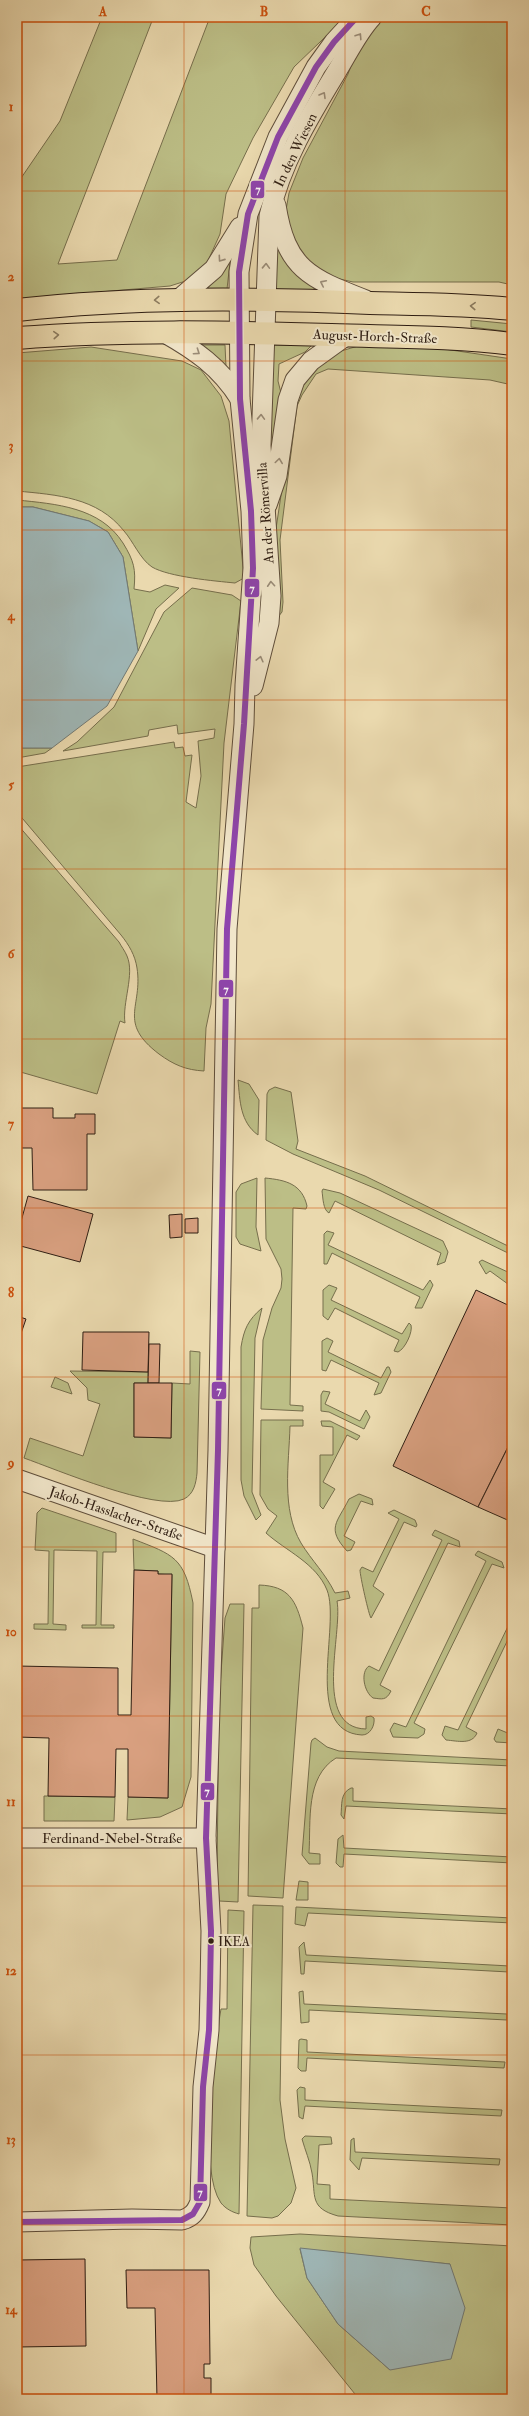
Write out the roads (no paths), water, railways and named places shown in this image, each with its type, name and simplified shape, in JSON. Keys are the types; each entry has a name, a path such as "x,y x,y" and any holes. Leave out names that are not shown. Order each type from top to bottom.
{"main road":[{"path":"17,310 179,299 238,299 372,303 512,309"},
{"name":"August-Horch-Straße","path":"17,338 120,332 238,332 462,339 512,344"}],"street":[{"name":"In den Wiesen","path":"238,332 240,253 248,214 269,158 299,97 326,52 356,17"},
{"name":"In den Wiesen","path":"265,300 267,232 274,193 294,147 324,93 372,17"},
{"path":"274,193 283,240 297,264 318,280 372,303"},
{"path":"179,299 205,278 221,260 248,214"},
{"name":"An der Römervilla","path":"244,724 266,638 271,606 261,446 265,300"},
{"path":"163,332 206,358 228,380 240,399"},
{"name":"An der Römervilla","path":"17,2222 132,2219 182,2220 189,2218 195,2213 200,2202 203,2087 209,2030 211,1931 206,1838 215,1548 227,929 244,724 244,685 253,592 253,553 240,399 238,332"},
{"path":"264,512 277,476 288,400 295,380 315,358 347,335"},
{"name":"Jakob-Hasslacher-Straße","path":"17,1479 215,1548"},
{"name":"Ferdinand-Nebel-Straße","path":"17,1838 206,1838"}],"water":[{"path":"17,507 33,507 89,521 108,532 123,557 138,651 107,706 52,748 17,748"},
{"path":"300,2248 450,2264 465,2308 451,2359 390,2370 338,2324 307,2278"}],"place":[{"name":"IKEA","path":"211,1941"}]}
